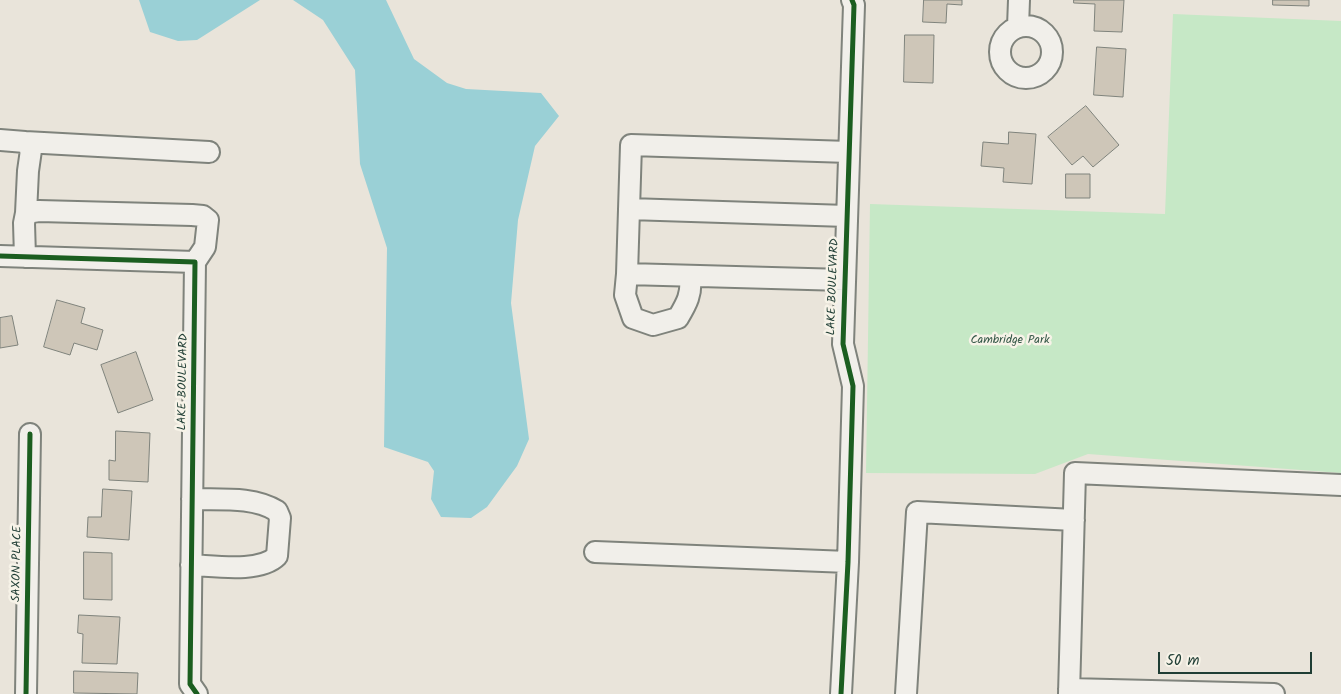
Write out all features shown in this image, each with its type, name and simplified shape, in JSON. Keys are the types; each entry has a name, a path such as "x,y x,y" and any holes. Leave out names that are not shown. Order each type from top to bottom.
{"street":[{"name":"LAKE BOULEVARD","path":"841,694 848,562 853,386 843,344 854,5 852,0"},
{"path":"1018,27 1019,0"},
{"path":"0,140 209,152"},
{"path":"25,142 31,150 24,223 25,257"},
{"path":"690,276 691,289 686,304 678,318 653,325 633,318 625,295 631,145 849,152"},
{"path":"629,210 846,216"},
{"path":"0,256 195,262 205,247 208,220 203,216 39,211 26,213"},
{"name":"LAKE BOULEVARD","path":"195,262 190,684 197,694"},
{"path":"627,274 844,280"},
{"name":"SAXON PLACE","path":"26,694 30,434"},
{"path":"1274,694 1069,692 1075,473 1341,485"},
{"path":"191,565 242,566 261,565 271,562 278,556 280,518 277,510 260,503 192,499"},
{"path":"906,694 917,512 1074,520"},
{"path":"595,552 848,562"}],"green space":[{"name":"Cambridge Park","path":"1173,14 1341,21 1341,473 1088,454 1035,474 866,473 870,204 1165,214"}],"water":[{"path":"139,0 260,0 197,40 178,41 150,32"},
{"path":"293,0 386,0 414,59 447,83 466,89 541,93 559,116 535,146 518,220 511,303 529,439 517,466 487,507 471,518 441,517 431,499 434,471 428,462 384,447 387,248 360,164 355,70 323,20"}],"building":[{"path":"924,0 962,0 962,5 947,4 946,23 923,22"},
{"path":"1074,0 1124,0 1122,32 1094,31 1095,4 1074,3"},
{"path":"1273,0 1309,0 1309,6 1273,5"},
{"path":"905,35 934,35 933,83 904,82"},
{"path":"1097,47 1126,49 1123,97 1094,95"},
{"path":"1086,106 1119,145 1093,167 1083,156 1072,165 1048,137"},
{"path":"1009,132 1036,134 1032,184 1003,182 1004,168 981,166 983,142 1008,144"},
{"path":"1066,174 1090,174 1090,198 1066,198"},
{"path":"57,300 85,308 81,323 103,330 97,350 74,343 70,355 44,347"},
{"path":"12,316 18,345 0,348 0,318"},
{"path":"136,352 153,400 118,413 101,365"},
{"path":"116,431 150,433 148,482 109,480 109,460 115,461"},
{"path":"103,489 132,491 129,540 87,537 88,517 101,517"},
{"path":"84,552 112,553 112,600 84,599"},
{"path":"79,615 120,617 117,664 82,663 83,634 78,633"},
{"path":"74,671 138,673 137,694 74,693"}],"cycle path":[{"path":"841,694 848,562 853,386 843,344 854,5 852,0"},
{"path":"0,256 195,262 190,684 197,694"},
{"path":"26,694 30,434"}]}
